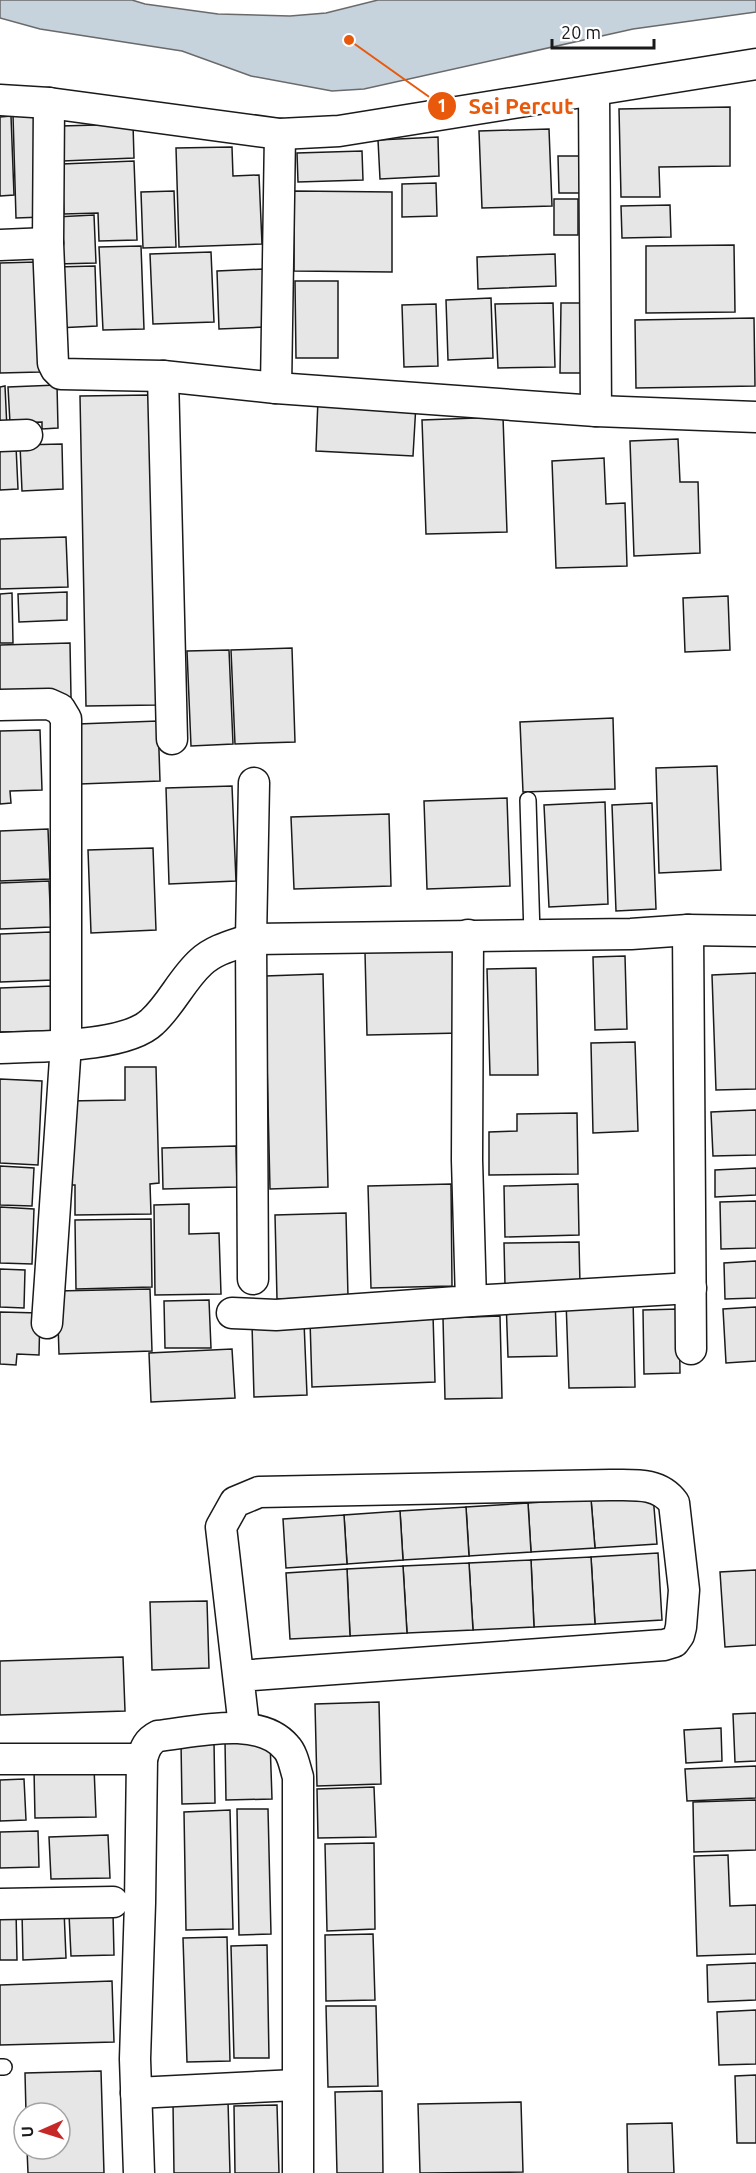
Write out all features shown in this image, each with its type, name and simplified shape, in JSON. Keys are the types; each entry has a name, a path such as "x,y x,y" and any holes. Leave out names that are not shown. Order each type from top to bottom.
{"street":[{"path":"0,100 49,103 280,134 339,131 756,64"},
{"path":"594,91 596,411"},
{"path":"49,103 48,243 53,363 61,374 163,376 276,387 596,411 756,417"},
{"path":"276,387 280,134"},
{"path":"0,245 48,243"},
{"path":"163,376 172,739"},
{"path":"0,705 49,704 60,709 66,718 66,1044 47,1323"},
{"path":"253,1279 251,939 254,783"},
{"path":"0,1048 121,1038 151,1024 201,962 220,949 251,939 632,934 688,930 756,931"},
{"path":"688,930 690,1348"},
{"path":"468,935 467,1160 471,1301"},
{"path":"232,1313 276,1315 691,1288"},
{"path":"239,1676 664,1646 674,1642 680,1635 684,1590 674,1503 658,1488 630,1485 258,1492 235,1502 221,1527 244,1727"},
{"path":"139,2173 136,2093 142,1759 146,1746 151,1739 158,1736 244,1727 270,1733 288,1748 298,1777 296,2085 298,2173"},
{"path":"0,1759 142,1759"},
{"path":"0,1904 112,1902"},
{"path":"136,2093 296,2085"}],"lane":[{"path":"528,800 532,934"}],"shaded area":[{"path":"0,0 132,0 145,4 218,14 290,16 326,13 378,0 756,0 756,12 633,29 364,89 332,91 251,76 182,51 40,29 0,18"}],"building":[{"path":"730,107 730,166 659,167 660,197 621,197 619,109"},
{"path":"13,115 40,115 43,217 16,218"},
{"path":"11,116 14,195 0,196 0,117"},
{"path":"133,124 134,158 63,161 61,126"},
{"path":"549,129 552,206 482,208 479,131"},
{"path":"438,137 439,176 380,179 378,140"},
{"path":"232,147 233,176 259,175 262,244 179,247 176,148"},
{"path":"362,151 363,180 298,182 297,153"},
{"path":"558,156 590,156 590,193 559,193"},
{"path":"134,161 137,240 99,241 98,213 64,214 62,164"},
{"path":"436,183 437,216 402,217 402,184"},
{"path":"174,191 176,247 143,248 141,192"},
{"path":"294,191 392,192 392,272 294,271"},
{"path":"554,199 578,199 578,235 554,235"},
{"path":"670,205 671,237 622,238 621,206"},
{"path":"94,215 96,263 57,264 55,217"},
{"path":"734,245 735,312 646,313 646,246"},
{"path":"141,246 144,329 103,330 99,247"},
{"path":"211,252 214,322 153,324 150,254"},
{"path":"555,254 556,286 478,289 477,257"},
{"path":"36,262 40,372 0,373 0,263"},
{"path":"95,266 97,326 57,328 55,267"},
{"path":"263,269 265,327 219,329 217,271"},
{"path":"295,281 338,281 338,358 296,358"},
{"path":"491,298 493,358 448,360 446,300"},
{"path":"553,303 555,367 498,368 495,304"},
{"path":"561,303 591,303 590,373 560,373"},
{"path":"436,304 438,366 404,367 402,305"},
{"path":"754,318 755,386 636,388 635,320"},
{"path":"57,385 58,428 42,429 42,422 10,423 8,387"},
{"path":"5,386 7,429 0,430 0,387"},
{"path":"151,395 157,705 86,706 80,396"},
{"path":"318,399 416,404 413,456 316,451"},
{"path":"503,417 507,532 426,534 422,420"},
{"path":"678,439 680,482 698,482 700,553 634,556 630,441"},
{"path":"62,444 63,489 22,491 20,445"},
{"path":"16,446 18,489 0,490 0,447"},
{"path":"604,458 606,504 625,503 627,566 556,568 552,461"},
{"path":"66,537 68,587 0,589 0,539"},
{"path":"67,592 67,620 19,622 18,594"},
{"path":"12,593 13,643 0,643 0,594"},
{"path":"728,596 730,650 685,652 683,598"},
{"path":"70,643 71,697 0,700 0,645"},
{"path":"292,648 295,742 235,744 231,650"},
{"path":"229,650 233,744 191,746 187,651"},
{"path":"613,718 615,789 523,792 520,722"},
{"path":"158,721 160,781 80,784 78,724"},
{"path":"40,730 42,790 10,791 11,803 0,804 0,731"},
{"path":"717,766 721,870 659,873 656,768"},
{"path":"232,786 236,881 169,884 166,788"},
{"path":"507,798 510,886 427,889 424,801"},
{"path":"605,802 608,904 549,907 544,805"},
{"path":"652,803 656,909 616,911 612,805"},
{"path":"389,814 391,886 294,889 291,817"},
{"path":"48,829 50,879 0,881 0,831"},
{"path":"153,848 156,930 91,933 88,850"},
{"path":"49,881 51,927 0,929 0,883"},
{"path":"51,932 53,980 0,982 0,934"},
{"path":"459,950 461,1033 367,1035 365,952"},
{"path":"625,956 627,1029 595,1030 593,957"},
{"path":"536,968 538,1075 490,1075 487,969"},
{"path":"756,973 756,1089 716,1090 712,975"},
{"path":"323,974 328,1187 270,1189 265,976"},
{"path":"53,986 55,1031 0,1032 0,988"},
{"path":"635,1042 638,1131 593,1133 591,1043"},
{"path":"125,1067 156,1067 159,1183 150,1184 151,1214 75,1215 75,1185 70,1185 68,1101 125,1100"},
{"path":"0,1079 42,1081 38,1165 0,1163"},
{"path":"756,1110 756,1155 713,1156 711,1112"},
{"path":"577,1113 578,1174 489,1175 489,1132 517,1131 517,1114"},
{"path":"236,1146 237,1187 163,1189 162,1148"},
{"path":"0,1166 34,1168 32,1206 0,1205"},
{"path":"756,1168 756,1195 715,1197 715,1170"},
{"path":"451,1184 452,1286 371,1288 368,1186"},
{"path":"578,1184 579,1235 505,1237 504,1186"},
{"path":"756,1201 756,1248 721,1249 720,1202"},
{"path":"189,1204 189,1234 219,1233 221,1294 155,1295 154,1205"},
{"path":"0,1207 34,1209 32,1264 0,1263"},
{"path":"346,1213 348,1297 277,1299 275,1215"},
{"path":"151,1219 152,1287 76,1289 75,1220"},
{"path":"579,1242 580,1284 505,1285 504,1243"},
{"path":"756,1261 756,1298 725,1299 724,1263"},
{"path":"0,1269 25,1270 24,1308 0,1307"},
{"path":"150,1289 152,1351 59,1354 57,1291"},
{"path":"555,1298 557,1356 508,1357 506,1299"},
{"path":"633,1298 635,1387 569,1388 566,1300"},
{"path":"209,1300 211,1348 165,1348 164,1301"},
{"path":"756,1307 756,1361 726,1363 723,1309"},
{"path":"679,1309 680,1373 644,1374 643,1310"},
{"path":"0,1312 40,1313 39,1355 17,1354 16,1365 0,1364"},
{"path":"433,1315 435,1382 312,1387 310,1320"},
{"path":"500,1316 502,1398 445,1399 443,1318"},
{"path":"304,1322 307,1395 254,1397 252,1324"},
{"path":"232,1349 235,1398 151,1402 149,1353"},
{"path":"653,1495 657,1544 595,1548 591,1499"},
{"path":"591,1499 595,1548 531,1552 528,1503"},
{"path":"528,1503 531,1552 469,1556 466,1507"},
{"path":"466,1507 469,1556 403,1560 400,1511"},
{"path":"400,1511 403,1560 347,1564 344,1515"},
{"path":"344,1515 347,1564 286,1568 283,1519"},
{"path":"658,1553 662,1620 595,1624 591,1557"},
{"path":"591,1557 595,1624 534,1627 531,1560"},
{"path":"531,1560 534,1627 473,1630 469,1563"},
{"path":"469,1563 473,1630 407,1633 403,1566"},
{"path":"403,1566 407,1633 350,1636 347,1569"},
{"path":"347,1569 350,1636 290,1639 286,1573"},
{"path":"756,1570 756,1645 725,1647 720,1572"},
{"path":"207,1601 209,1668 152,1670 150,1602"},
{"path":"123,1657 125,1711 0,1715 0,1661"},
{"path":"379,1702 381,1784 317,1786 315,1704"},
{"path":"756,1713 756,1761 735,1762 733,1714"},
{"path":"721,1728 722,1761 686,1763 684,1730"},
{"path":"270,1740 272,1799 226,1800 225,1741"},
{"path":"181,1742 214,1742 215,1803 182,1804"},
{"path":"756,1766 756,1798 687,1801 685,1769"},
{"path":"94,1767 96,1817 35,1818 34,1769"},
{"path":"24,1779 26,1820 0,1821 0,1780"},
{"path":"374,1787 376,1837 318,1838 317,1789"},
{"path":"756,1800 756,1850 694,1852 693,1802"},
{"path":"237,1809 268,1809 271,1934 239,1935"},
{"path":"230,1810 233,1929 186,1930 184,1812"},
{"path":"38,1831 39,1867 0,1868 0,1832"},
{"path":"108,1835 110,1878 51,1879 49,1837"},
{"path":"374,1843 375,1929 327,1931 325,1844"},
{"path":"728,1855 730,1906 756,1905 756,1954 697,1956 694,1856"},
{"path":"16,1910 17,1960 0,1960 0,1911"},
{"path":"64,1910 66,1958 23,1960 22,1912"},
{"path":"113,1913 114,1955 71,1956 69,1914"},
{"path":"373,1934 375,2000 326,2001 325,1935"},
{"path":"227,1937 230,2061 187,2062 183,1938"},
{"path":"267,1945 269,2058 234,2058 231,1946"},
{"path":"756,1963 756,2000 708,2002 707,1965"},
{"path":"112,1981 114,2042 0,2045 0,1985"},
{"path":"326,2006 376,2006 378,2086 328,2087"},
{"path":"756,2010 756,2064 719,2065 717,2012"},
{"path":"101,2071 104,2173 28,2173 28,2161 72,2161 72,2101 26,2101 25,2073"},
{"path":"756,2075 756,2143 737,2143 735,2076"},
{"path":"382,2091 383,2173 337,2173 335,2092"},
{"path":"228,2101 230,2173 174,2173 173,2103"},
{"path":"521,2102 523,2172 420,2173 418,2104"},
{"path":"277,2105 279,2173 235,2173 234,2106"},
{"path":"672,2123 674,2173 628,2173 627,2124"}],"place":[{"name":"Sei Percut","path":"349,40"}]}
